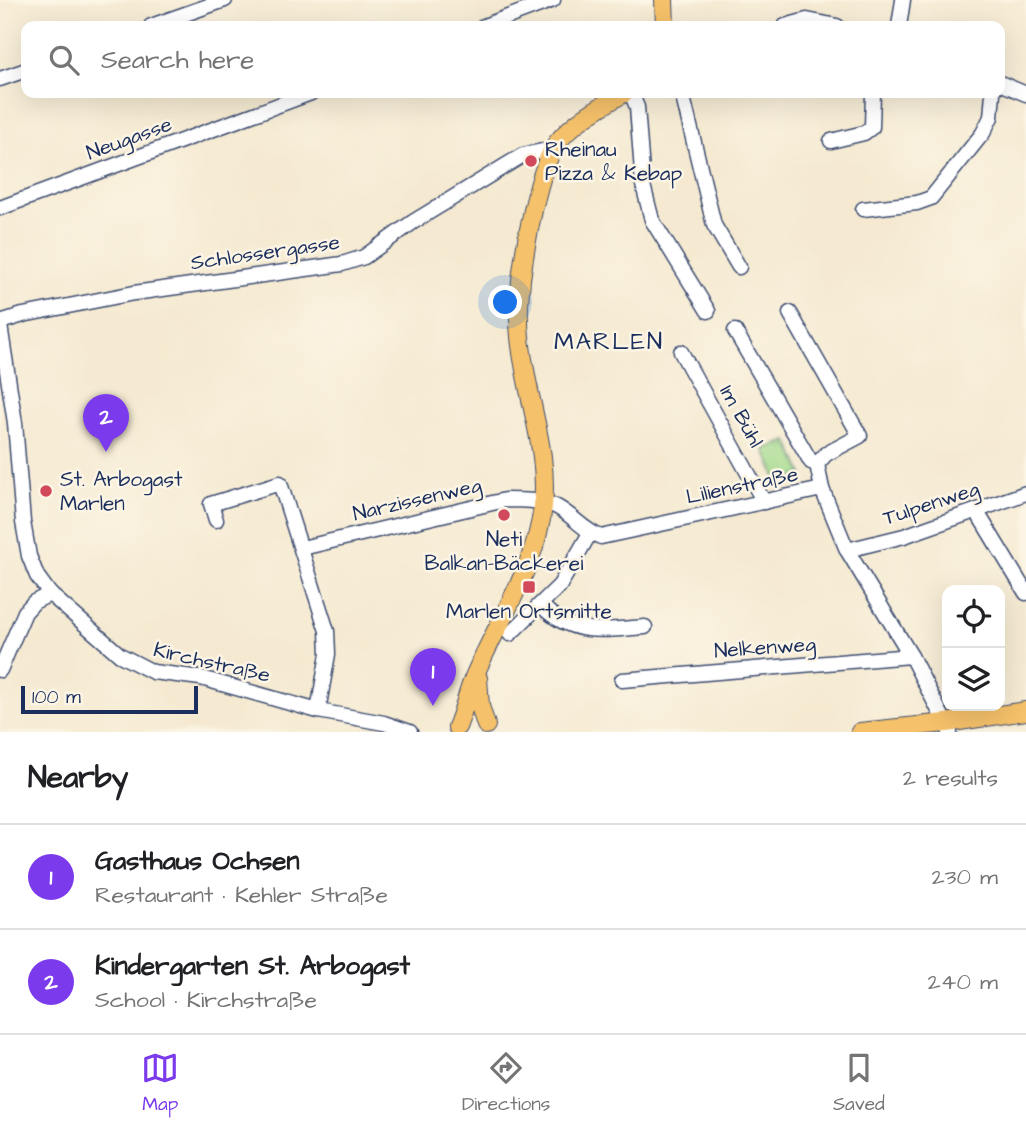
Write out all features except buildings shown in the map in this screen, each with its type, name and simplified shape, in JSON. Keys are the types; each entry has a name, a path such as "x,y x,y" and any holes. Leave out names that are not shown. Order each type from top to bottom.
{"main road":[{"path":"664,0 665,21"},
{"path":"455,729 478,667 530,558 538,535 543,503 544,462 525,372 519,307 540,180 557,143 578,122 616,98"},
{"path":"478,667 480,706 489,729"},
{"path":"860,732 948,728 1026,711"},
{"path":"455,729 469,722 489,729"}],"street":[{"path":"165,21 225,0"},
{"path":"497,21 553,0"},
{"path":"900,21 903,0"},
{"path":"0,79 21,72"},
{"path":"1005,85 1026,94"},
{"name":"Neugasse","path":"0,208 297,98"},
{"path":"633,98 637,107 643,185 652,220 708,311"},
{"path":"683,98 714,225 739,267"},
{"path":"831,141 856,136 872,127 873,98"},
{"path":"863,209 917,203 931,198 984,133 991,117 993,98"},
{"name":"Schlossergasse","path":"0,323 23,315 134,293 342,264 364,257 413,222 523,155 542,151 550,154"},
{"path":"790,313 860,436 825,454 817,464 822,489"},
{"name":"Kirchstraße","path":"0,323 15,423 23,522 29,556 37,576 50,594 120,655 153,672 231,685 318,711 384,723 410,732"},
{"name":"Im Bühl","path":"736,331 811,462 817,464"},
{"name":"Im Bühl","path":"681,352 764,502"},
{"path":"216,520 211,504 279,483 327,631 328,654 318,711"},
{"name":"Lilienstraße","path":"590,533 601,537 613,535 822,489 847,550 911,656 948,728"},
{"name":"Tulpenweg","path":"847,550 904,536 1026,493"},
{"name":"Narzissenweg","path":"302,548 505,500 543,503"},
{"path":"510,634 541,606 566,576 590,533 556,507 543,503"},
{"path":"977,512 1026,593"},
{"path":"0,670 25,611 50,594"},
{"path":"541,606 567,625 598,631 645,627"},
{"name":"Nelkenweg","path":"622,680 911,656"}],"green space":[{"path":"788,441 803,474 778,482 765,449"}],"place":[{"name":"Rheinau Pizza & Kebap","path":"531,161"},
{"name":"Kindergarten St. Arbogast","path":"106,452"},
{"name":"St. Arbogast Marlen","path":"46,491"},
{"name":"Neti Balkan-Bäckerei","path":"504,515"},
{"name":"Marlen Ortsmitte","path":"529,587"},
{"name":"Gasthaus Ochsen","path":"433,706"}],"district":[{"name":"MARLEN","path":"609,341"}]}
